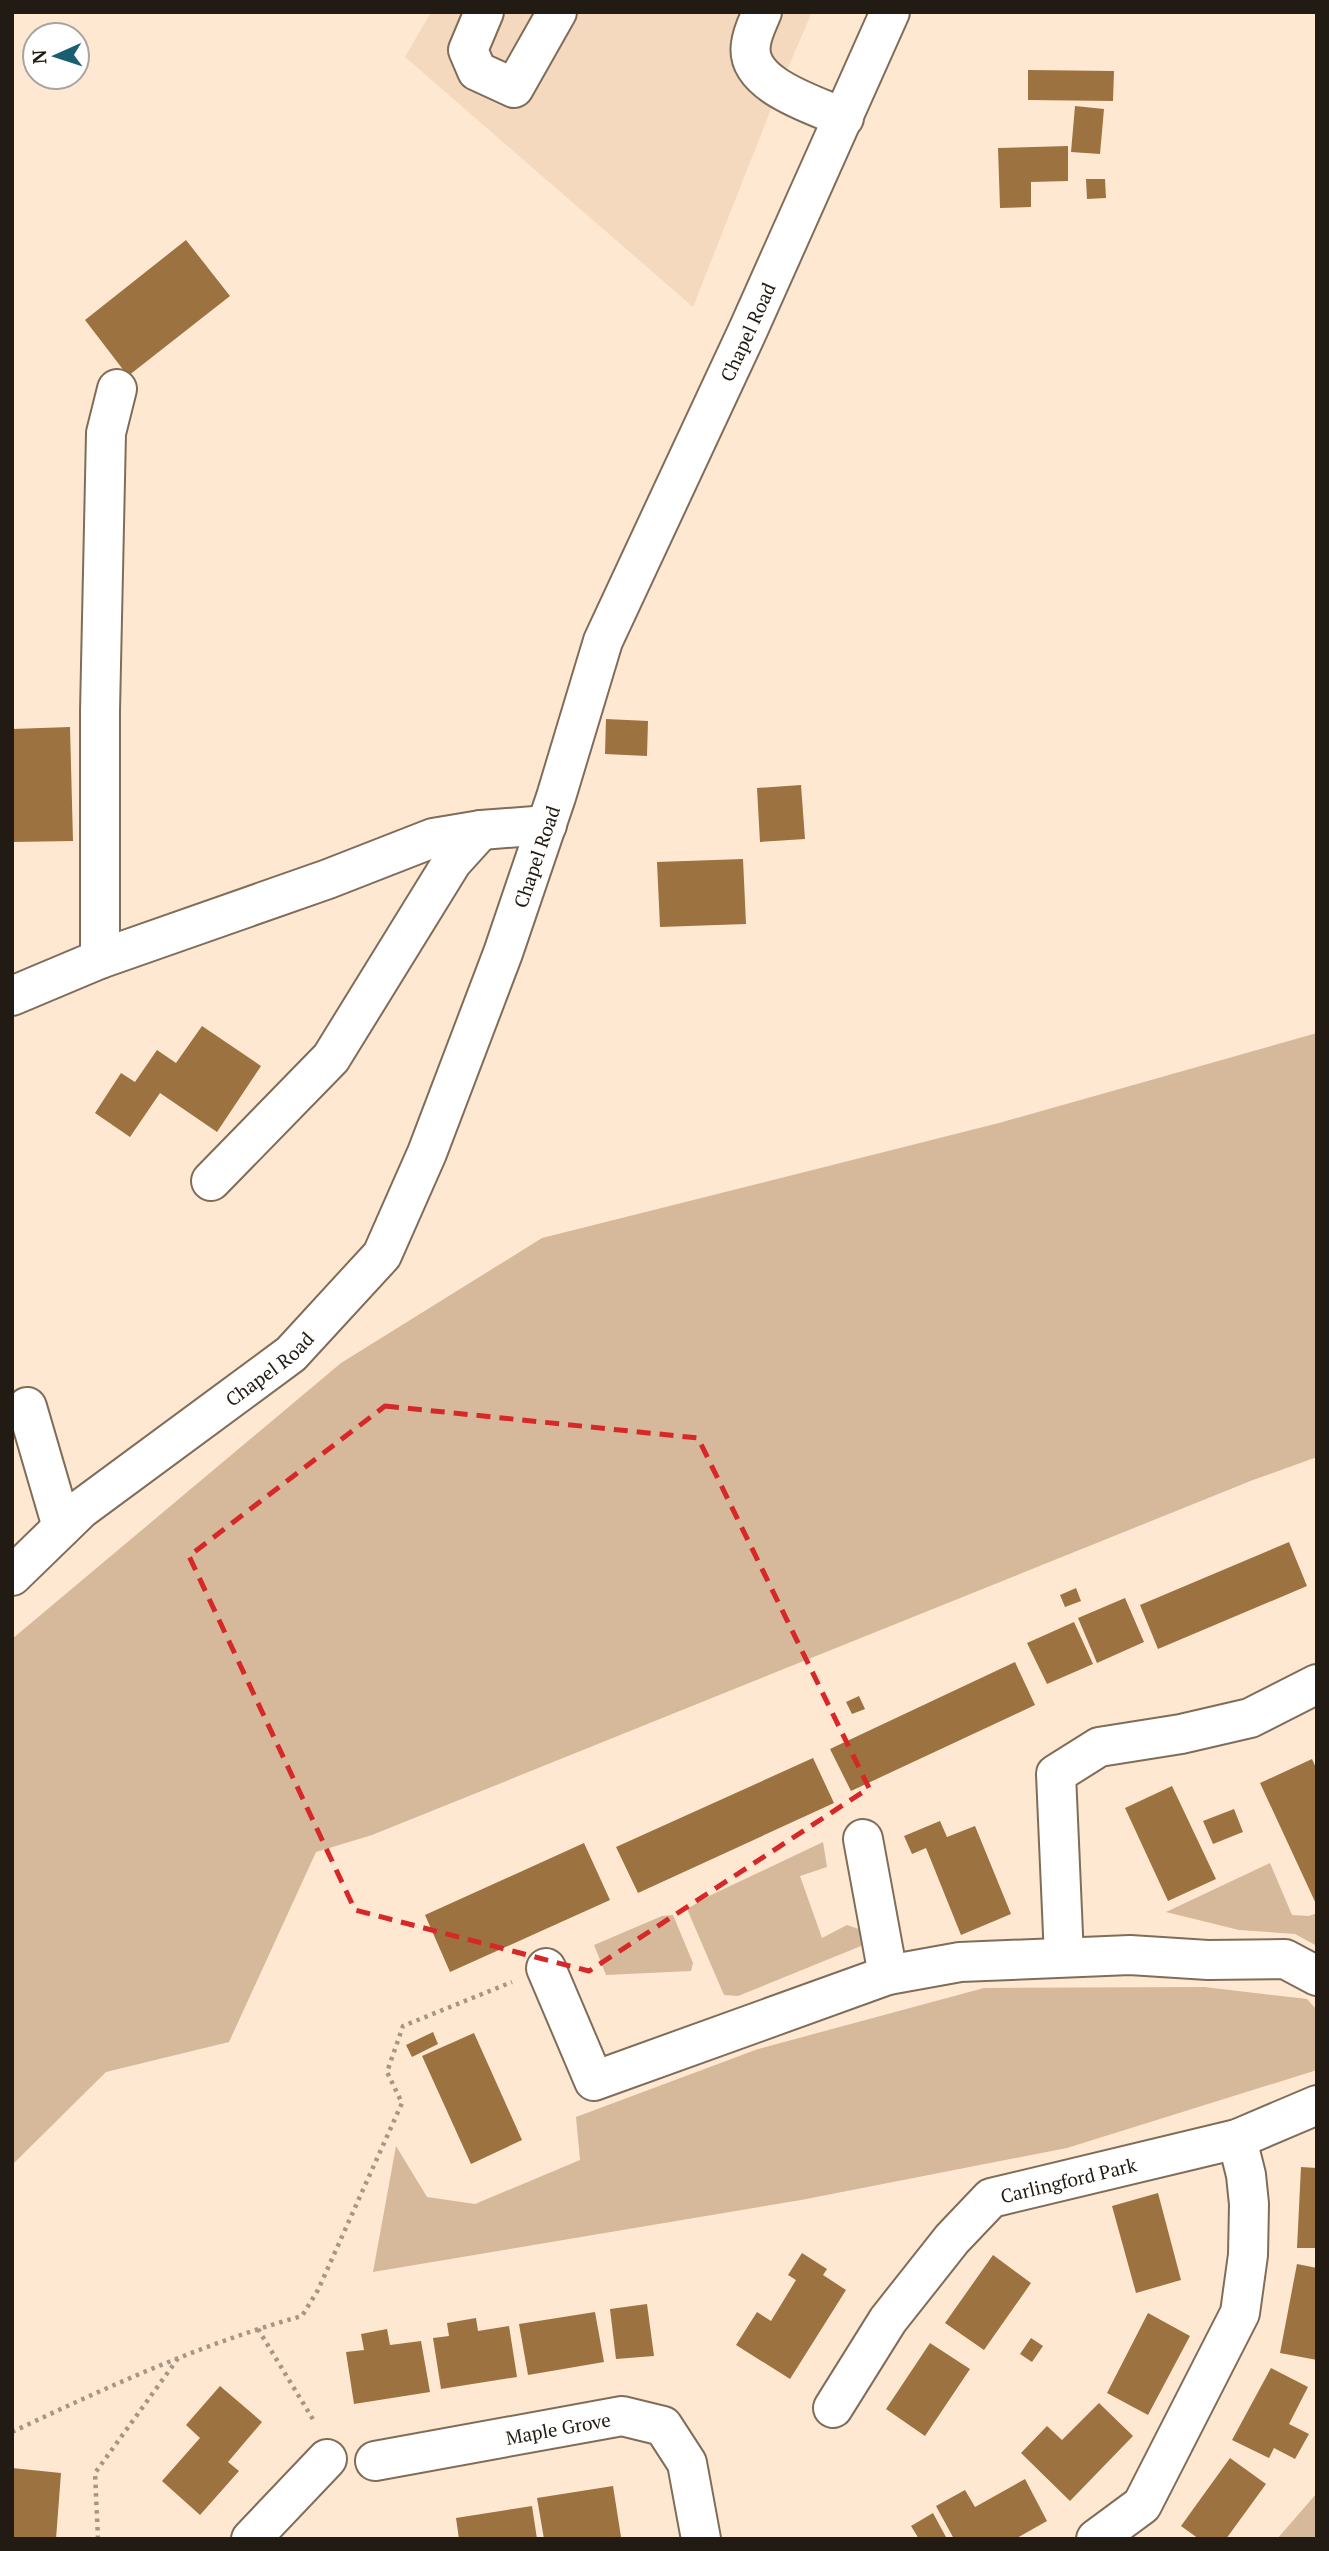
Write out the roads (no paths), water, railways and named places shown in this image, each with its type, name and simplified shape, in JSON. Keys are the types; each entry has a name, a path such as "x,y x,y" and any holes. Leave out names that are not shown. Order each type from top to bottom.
{"street":[{"path":"484,12 468,50 477,71 514,88 557,12"},
{"path":"762,12 750,46 757,72 779,89 844,118"},
{"name":"Chapel Road","path":"12,1576 81,1509 291,1354 382,1255 427,1153 503,953 547,825 603,641 891,12"},
{"path":"100,959 100,711 106,433 117,389"},
{"path":"12,996 100,959 328,879 433,838 481,830 547,825"},
{"path":"211,1181 331,1058 452,862 481,830"},
{"path":"27,1407 62,1527"},
{"path":"1064,1957 1056,1774 1099,1747 1181,1734 1250,1718 1317,1684"},
{"path":"863,1839 888,1975"},
{"path":"546,1968 594,2081 888,1975 960,1962 1130,1955 1208,1960 1285,1959 1317,1976"},
{"name":"Carlingford Park","path":"833,2408 888,2320 952,2239 991,2199 1237,2139 1317,2105"},
{"path":"1096,2539 1142,2505 1240,2313 1248,2255 1249,2204 1246,2175 1237,2139"},
{"name":"Maple Grove","path":"375,2461 622,2416 663,2426 687,2463 701,2539"},
{"path":"251,2539 327,2459"}]}
